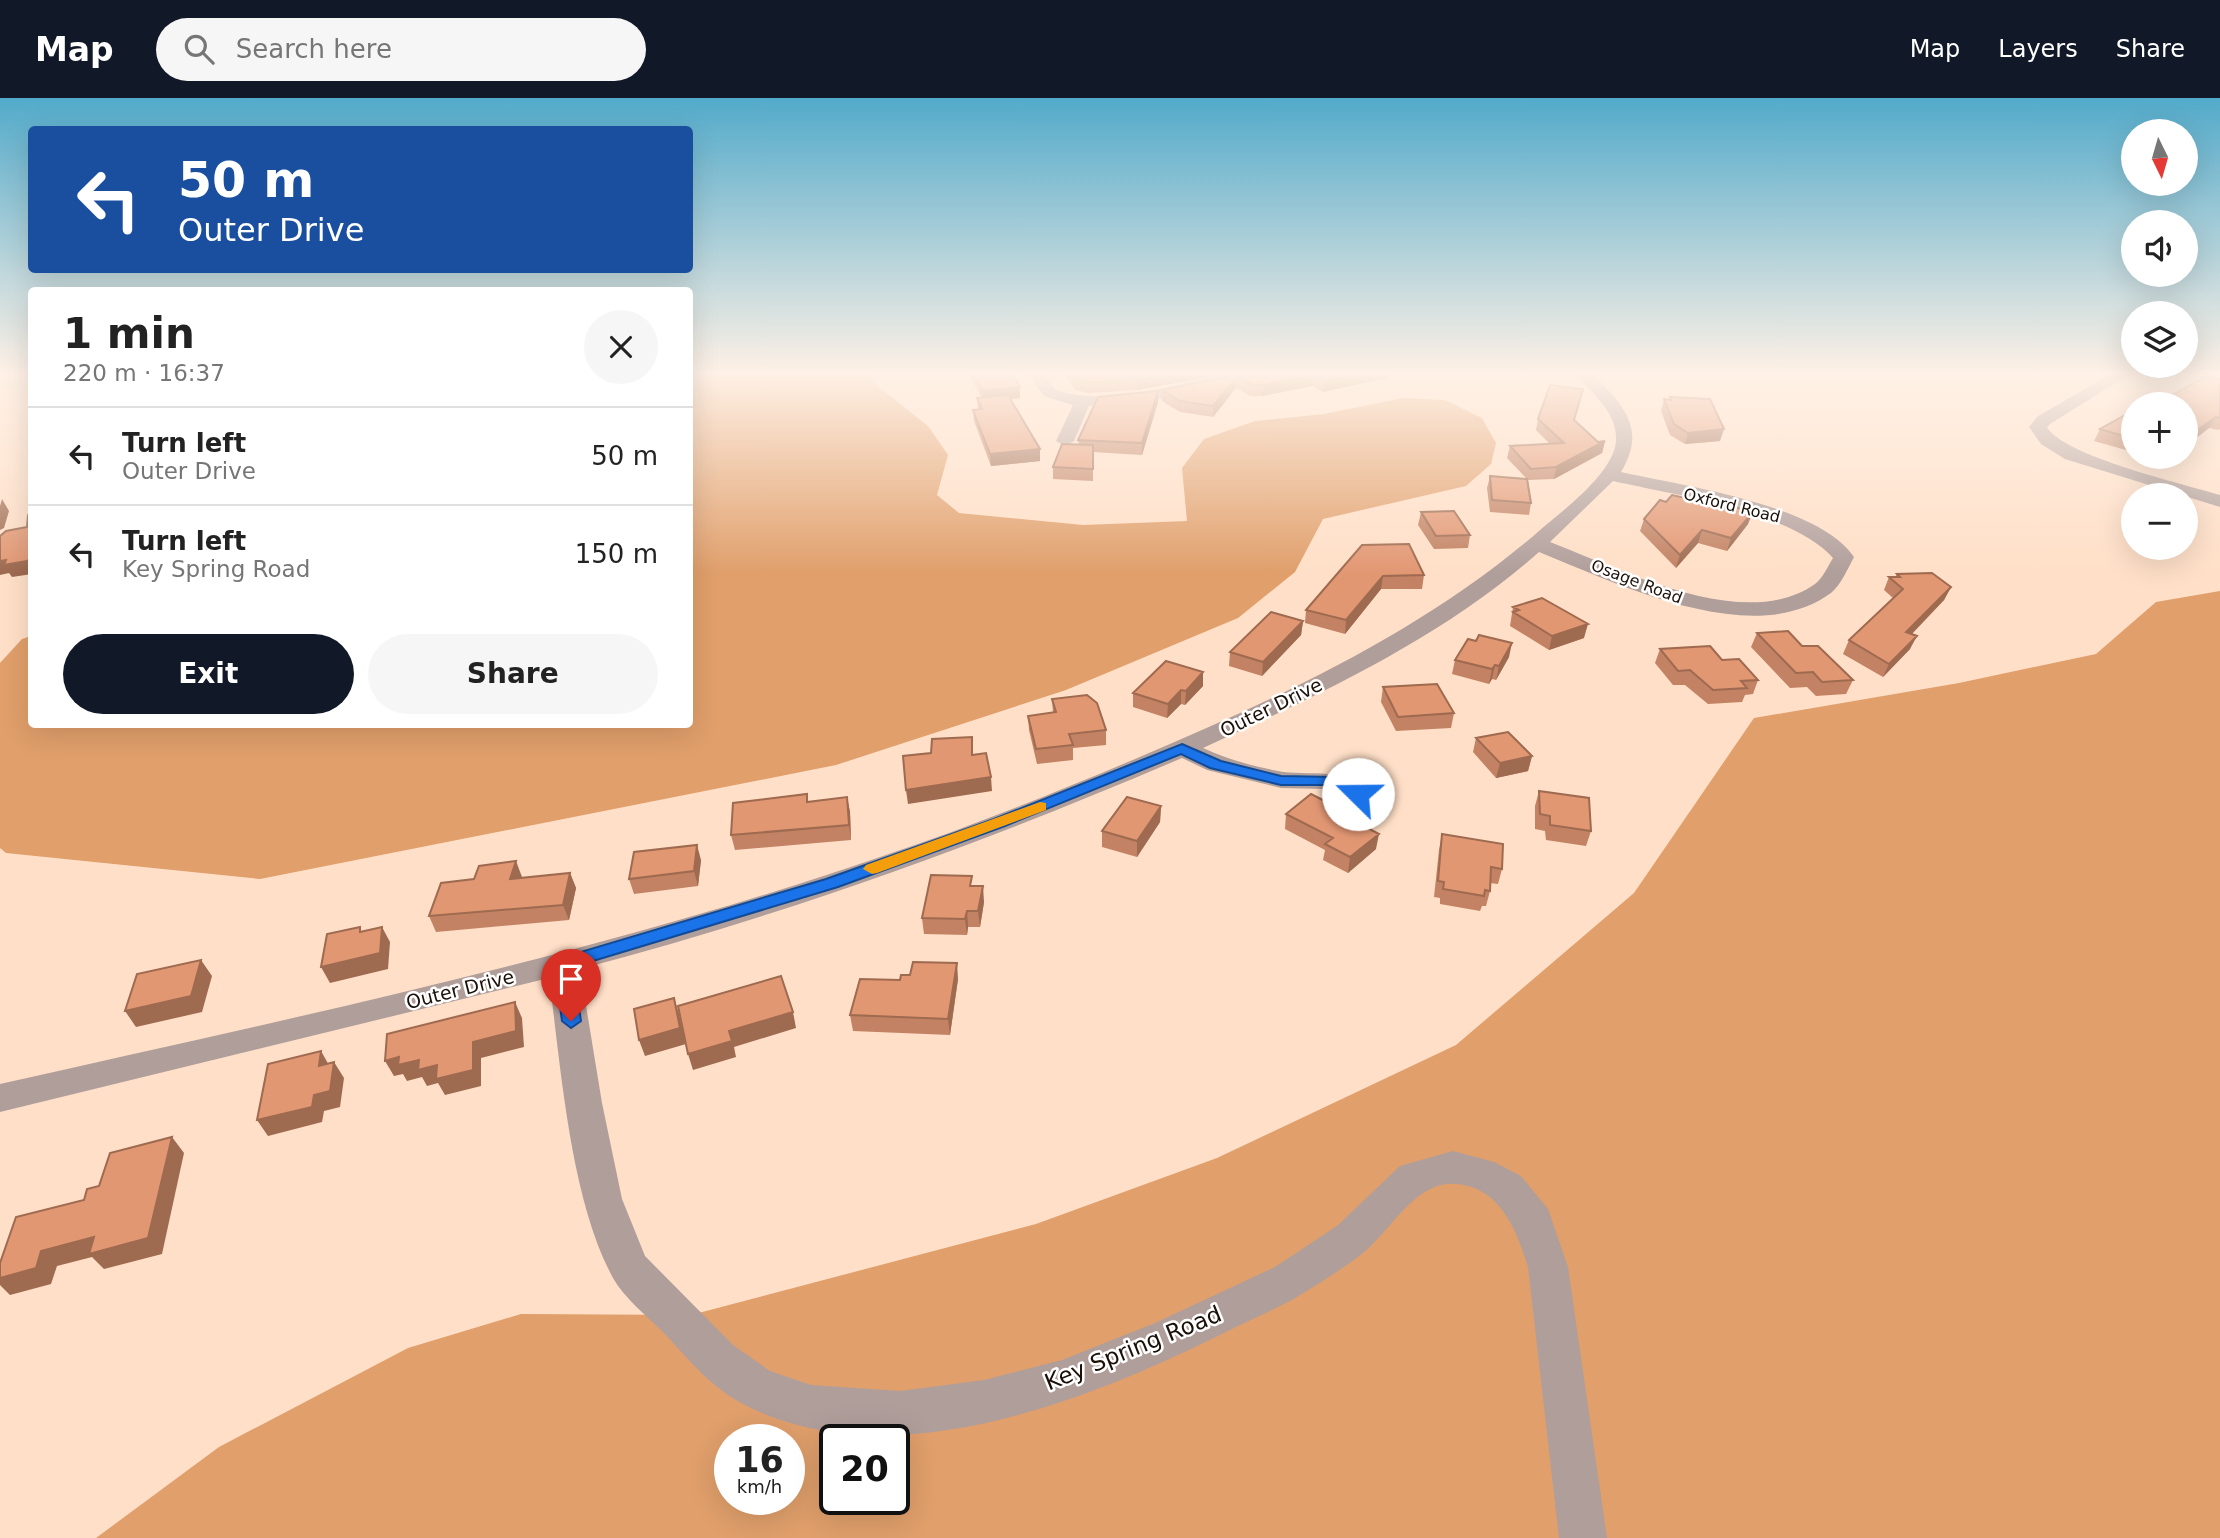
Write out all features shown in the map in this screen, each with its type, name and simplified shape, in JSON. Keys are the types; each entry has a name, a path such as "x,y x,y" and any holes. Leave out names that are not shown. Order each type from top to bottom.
{"street":[{"name":"Outer Drive","path":"0,1098 563,963 744,910 894,861 1013,818 1182,748 1355,665 1425,623 1538,544 1610,475 1626,439"},
{"path":"2046,439 2071,455 2220,500"},
{"name":"Oxford Road","path":"1610,475 1779,516 1814,530 1835,543 1844,557"},
{"name":"Osage Road","path":"1538,544 1661,592 1715,606 1741,608 1799,602 1825,586 1844,557"},
{"path":"1182,748 1216,764 1281,780 1329,781 1358,794"},
{"name":"Key Spring Road","path":"563,963 584,1103 603,1199 629,1268 718,1360 757,1388 811,1407 900,1413 984,1402 1062,1381 1169,1338 1289,1280 1351,1239 1413,1178 1452,1167 1481,1172 1507,1188 1534,1222 1548,1267 1583,1538"}],"shaded area":[{"path":"693,439 937,439 948,455 937,495 959,513 1083,525 1187,521 1182,468 1204,439 1494,439 1496,443 1491,464 1466,486 1323,519 1295,572 1238,618 1066,690 836,765 260,879 6,853 0,848 0,663 22,639 28,637 28,728 693,728"},
{"path":"2220,591 2220,1538 96,1538 219,1447 408,1348 521,1314 691,1315 1036,1224 1217,1158 1456,1045 1634,893 1754,718 1959,683 2096,654 2156,602"}],"building":[{"path":"984,439 1034,439 1040,449 990,454"},
{"path":"1078,439 1143,439 1142,443"},
{"path":"1560,439 1605,441 1556,467 1531,469 1510,446 1564,443"},
{"path":"1062,444 1093,445 1093,469 1053,467"},
{"path":"1490,476 1527,479 1531,503 1492,500"},
{"path":"1672,495 1753,512 1731,538 1702,530 1680,555 1644,519 1660,500 1666,502"},
{"path":"1454,511 1470,535 1436,536 1421,512"},
{"path":"28,515 28,560 4,565 6,560 0,561 0,536 6,531 27,527"},
{"path":"1409,544 1424,575 1383,576 1346,620 1306,610 1362,545"},
{"path":"1932,573 1951,587 1906,632 1917,636 1889,664 1849,640 1903,589 1889,577 1900,577 1897,574"},
{"path":"1542,598 1588,624 1552,636 1513,612 1519,610 1513,607"},
{"path":"1271,612 1303,621 1263,662 1230,652"},
{"path":"1788,631 1802,646 1818,646 1853,680 1822,682 1813,672 1796,673 1757,633"},
{"path":"1479,635 1512,643 1499,666 1495,665 1492,669 1455,660 1468,639 1476,641"},
{"path":"1710,646 1722,660 1739,659 1758,680 1741,681 1747,688 1713,690 1690,670 1678,671 1660,649"},
{"path":"1166,661 1203,672 1186,691 1181,690 1168,704 1133,693"},
{"path":"1437,684 1454,713 1398,717 1383,687"},
{"path":"1087,695 1097,703 1106,730 1069,734 1073,745 1036,749 1028,716 1056,712 1052,699"},
{"path":"1508,732 1532,756 1500,763 1476,738"},
{"path":"972,737 972,755 986,753 991,777 906,790 903,756 931,753 932,739"},
{"path":"1539,791 1589,798 1591,831 1550,825 1550,816 1540,814"},
{"path":"807,794 807,802 847,797 849,825 731,835 733,803"},
{"path":"1311,794 1360,819 1356,822 1379,834 1350,857 1325,844 1333,838 1286,814"},
{"path":"1127,797 1161,806 1137,841 1102,831"},
{"path":"1442,834 1503,844 1502,869 1491,867 1490,891 1485,890 1484,896 1443,889 1444,882 1438,881"},
{"path":"697,845 694,871 629,879 634,852"},
{"path":"516,861 510,879 570,873 563,905 429,916 441,883 474,879 479,866"},
{"path":"931,875 972,876 970,886 983,886 978,911 967,911 965,919 922,918"},
{"path":"360,927 360,932 382,927 380,953 321,967 327,934"},
{"path":"201,960 191,996 125,1011 137,974"},
{"path":"913,962 957,963 948,1019 850,1015 860,979 900,980 901,975 910,975"},
{"path":"781,976 793,1012 729,1031 732,1041 688,1054 678,1006"},
{"path":"674,998 680,1028 639,1040 634,1009"},
{"path":"515,1002 516,1031 473,1042 473,1070 436,1079 437,1065 418,1070 419,1060 398,1065 399,1057 385,1061 387,1034"},
{"path":"321,1051 319,1066 334,1062 330,1091 314,1095 312,1107 257,1120 268,1064"},
{"path":"172,1137 148,1238 89,1254 94,1237 41,1251 36,1268 0,1278 0,1263 16,1217 84,1200 87,1189 99,1186 110,1153"}],"slow traffic":[{"path":"872,869 1040,807"}],"route":[{"path":"571,1021 563,963 832,883 1000,823 1182,748 1216,764 1281,780 1329,781 1358,794"}]}
